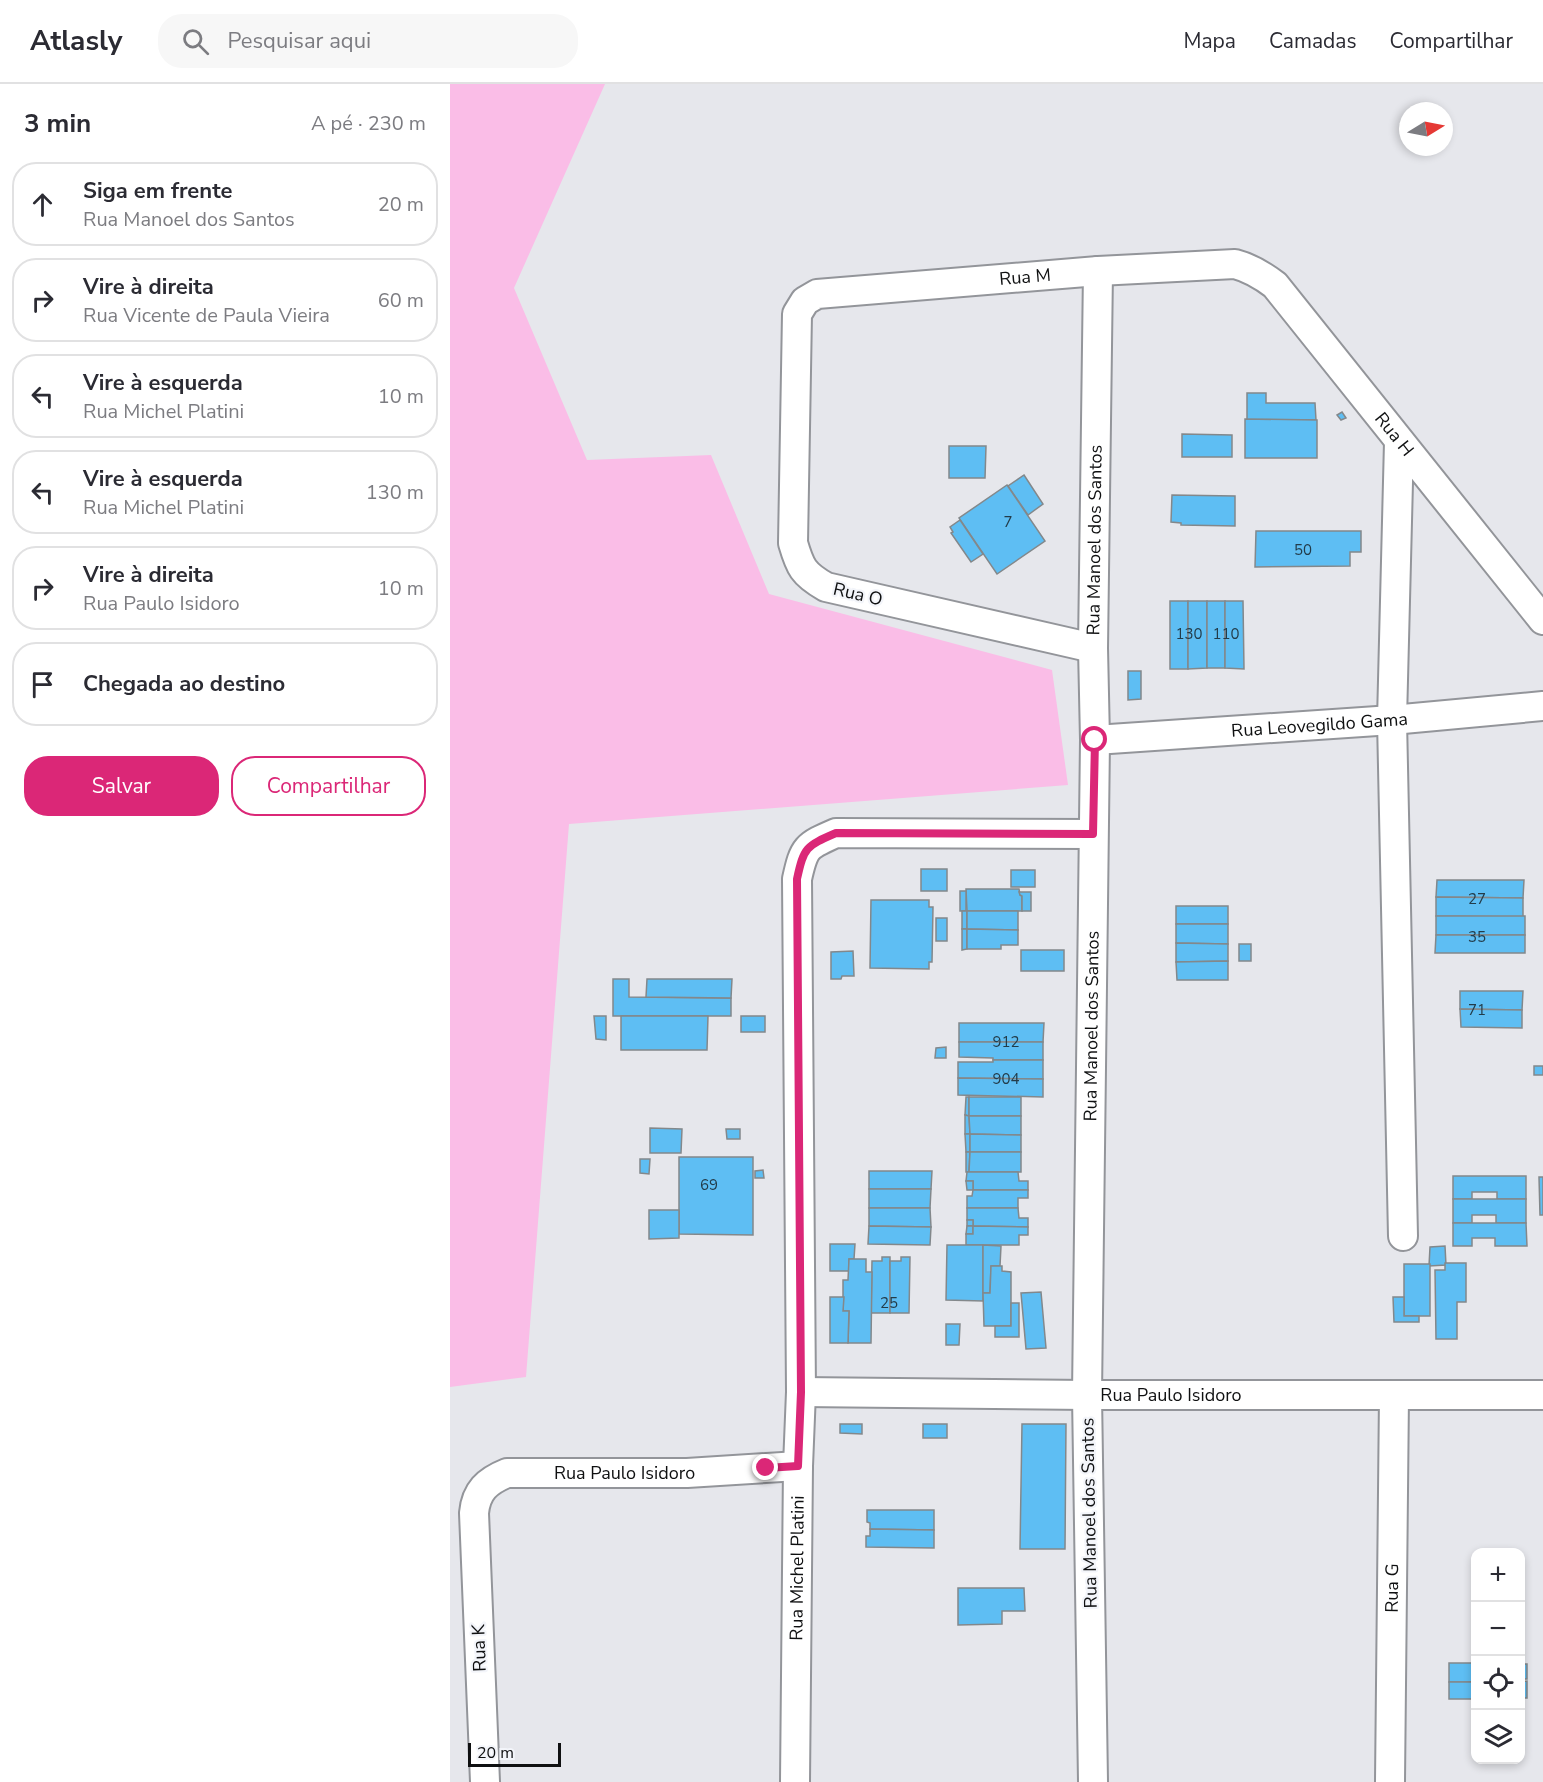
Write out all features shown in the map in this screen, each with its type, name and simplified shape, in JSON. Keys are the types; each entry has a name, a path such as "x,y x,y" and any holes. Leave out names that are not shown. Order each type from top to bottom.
{"street":[{"name":"Rua M","path":"817,294 1098,271 1235,264"},
{"name":"Rua H","path":"1235,264 1262,274 1275,285 1543,620"},
{"name":"Rua Manoel dos Santos","path":"1093,1782 1087,1395 1098,271"},
{"name":"Rua O","path":"817,294 805,301 797,314 793,543 799,565 810,577 826,587 1093,648"},
{"path":"1399,442 1392,720 1403,1236"},
{"name":"Rua Leovegildo Gama","path":"1095,740 1392,720 1543,706"},
{"name":"Rua Michel Platini","path":"795,1782 798,1466 801,1392 797,879 803,854 816,842 836,833 1093,834"},
{"name":"Rua Paulo Isidoro","path":"801,1392 1087,1395 1543,1395"},
{"name":"Rua G","path":"1390,1782 1394,1395"},
{"name":"Rua Paulo Isidoro","path":"474,1513 475,1501 484,1486 494,1478 507,1473 687,1473 798,1466"},
{"name":"Rua K","path":"474,1513 485,1782"}],"shaded area":[{"path":"450,84 605,84 514,288 587,460 711,455 769,594 1052,670 1068,785 569,824 526,1377 450,1387"}],"building":[{"path":"1247,393 1266,393 1266,403 1315,403 1316,420 1247,420"},
{"path":"1342,412 1346,418 1341,420 1337,415"},
{"path":"1245,419 1317,420 1317,458 1245,458"},
{"path":"1182,434 1232,435 1232,457 1182,457"},
{"path":"949,446 986,446 985,478 949,478"},
{"path":"1024,475 1043,504 1028,515 1008,486"},
{"path":"1007,485 1045,541 997,574 959,518"},
{"path":"1172,495 1235,496 1235,526 1181,525 1181,523 1171,522"},
{"path":"960,520 983,554 971,562 951,533 953,532 950,527"},
{"path":"1256,531 1361,531 1361,552 1350,552 1350,566 1255,567"},
{"path":"1170,601 1188,601 1188,669 1170,669"},
{"path":"1188,601 1207,601 1207,668 1188,669"},
{"path":"1207,601 1225,601 1225,668 1207,668"},
{"path":"1225,601 1243,601 1244,669 1225,668"},
{"path":"1128,671 1141,671 1141,699 1128,700"},
{"path":"921,869 947,869 947,891 921,891"},
{"path":"1011,870 1035,870 1035,887 1011,887"},
{"path":"1437,880 1524,880 1523,898 1436,897"},
{"path":"966,889 1019,889 1022,896 1022,911 967,911"},
{"path":"960,891 966,891 966,911 960,911"},
{"path":"1019,892 1031,892 1031,911 1022,911 1022,896"},
{"path":"1436,897 1523,898 1523,917 1436,916"},
{"path":"871,900 929,900 929,907 933,907 932,962 929,962 929,969 870,968"},
{"path":"1176,906 1228,906 1228,924 1176,924"},
{"path":"962,911 967,911 967,929 962,929"},
{"path":"967,911 1018,911 1018,930 967,929"},
{"path":"1436,916 1525,916 1525,935 1436,935"},
{"path":"936,918 947,918 947,941 936,941"},
{"path":"1176,924 1228,924 1228,944 1176,943"},
{"path":"962,929 967,929 967,949 962,950"},
{"path":"967,929 1018,930 1018,945 1001,945 1001,949 967,949"},
{"path":"1436,935 1525,935 1525,953 1435,953"},
{"path":"1176,943 1228,944 1228,961 1176,962"},
{"path":"1239,944 1251,944 1251,961 1239,961"},
{"path":"1021,950 1064,950 1064,971 1021,971"},
{"path":"853,951 854,976 831,979 831,952"},
{"path":"1228,961 1228,980 1177,980 1176,962"},
{"path":"613,979 629,979 629,997 731,998 731,1016 613,1016"},
{"path":"647,979 732,979 731,998 646,997"},
{"path":"1460,991 1523,991 1522,1010 1460,1009"},
{"path":"1460,1009 1522,1010 1522,1028 1461,1027"},
{"path":"594,1016 606,1016 606,1040 596,1039"},
{"path":"621,1016 708,1016 707,1050 621,1050"},
{"path":"741,1016 765,1016 765,1032 741,1032"},
{"path":"959,1023 1044,1023 1043,1042 959,1042"},
{"path":"959,1042 1043,1042 1043,1060 959,1057"},
{"path":"946,1047 946,1058 935,1058 936,1048"},
{"path":"993,1060 1043,1060 1043,1079 958,1078 958,1062 993,1062"},
{"path":"1534,1066 1543,1066 1543,1075 1534,1075"},
{"path":"958,1078 1043,1079 1043,1097 958,1095"},
{"path":"966,1097 969,1097 969,1116 965,1115"},
{"path":"969,1097 1021,1097 1021,1116 969,1116"},
{"path":"965,1115 969,1116 970,1134 965,1134"},
{"path":"969,1116 1021,1116 1021,1135 970,1134"},
{"path":"650,1128 682,1129 681,1153 650,1153"},
{"path":"726,1129 740,1129 740,1139 727,1139"},
{"path":"965,1134 970,1134 970,1152 966,1152"},
{"path":"970,1134 1021,1135 1021,1152 970,1152"},
{"path":"966,1152 970,1152 969,1172 966,1172"},
{"path":"970,1152 1021,1152 1021,1172 969,1172"},
{"path":"679,1157 753,1157 753,1235 679,1234"},
{"path":"640,1159 650,1159 649,1174 640,1173"},
{"path":"763,1170 764,1178 755,1178 755,1171"},
{"path":"869,1171 932,1171 931,1189 869,1189"},
{"path":"967,1172 1018,1172 1019,1181 1028,1181 1028,1190 973,1190 973,1181 966,1181"},
{"path":"1453,1176 1526,1176 1526,1199 1497,1199 1497,1192 1472,1192 1472,1199 1453,1199"},
{"path":"1539,1177 1543,1177 1543,1215 1540,1215"},
{"path":"966,1181 973,1181 973,1190 967,1190"},
{"path":"869,1189 931,1189 930,1208 869,1208"},
{"path":"973,1190 1028,1190 1028,1198 1018,1198 1018,1208 967,1208 967,1196 972,1196"},
{"path":"1453,1199 1526,1199 1526,1223 1496,1223 1496,1215 1472,1215 1472,1223 1453,1223"},
{"path":"869,1208 930,1208 931,1227 869,1226"},
{"path":"967,1208 1018,1208 1019,1218 1028,1218 1028,1227 973,1226 973,1220 967,1220"},
{"path":"649,1210 679,1210 679,1238 649,1239"},
{"path":"967,1220 973,1220 973,1226 967,1226"},
{"path":"1453,1223 1526,1223 1527,1246 1495,1246 1495,1238 1472,1238 1472,1246 1453,1246"},
{"path":"869,1226 931,1227 930,1245 868,1244"},
{"path":"967,1226 973,1226 973,1234 966,1234"},
{"path":"973,1226 1028,1227 1028,1235 1019,1235 1019,1245 966,1245 966,1234 973,1234"},
{"path":"830,1244 855,1244 854,1259 849,1259 849,1271 830,1271"},
{"path":"947,1245 983,1245 983,1301 946,1300"},
{"path":"983,1245 1001,1246 1000,1266 991,1266 990,1293 983,1293"},
{"path":"1445,1246 1446,1265 1429,1266 1430,1247"},
{"path":"882,1257 890,1257 890,1313 871,1313 872,1261 882,1261"},
{"path":"901,1257 910,1257 909,1313 890,1313 890,1261 901,1261"},
{"path":"849,1259 866,1259 866,1272 872,1272 871,1343 848,1343 849,1311 843,1311 843,1280 848,1280"},
{"path":"1445,1263 1466,1263 1466,1302 1457,1302 1457,1339 1436,1339 1435,1270 1445,1270"},
{"path":"1404,1264 1430,1264 1430,1316 1404,1316"},
{"path":"991,1266 1002,1266 1002,1271 1011,1272 1011,1326 984,1326 983,1293 990,1293"},
{"path":"1041,1292 1046,1348 1026,1349 1021,1293"},
{"path":"830,1297 844,1297 843,1311 849,1311 848,1343 830,1343"},
{"path":"1393,1297 1404,1297 1404,1316 1419,1316 1419,1322 1394,1322"},
{"path":"1011,1303 1019,1303 1019,1337 995,1337 995,1326 1011,1326"},
{"path":"946,1324 960,1324 959,1345 946,1345"},
{"path":"840,1424 862,1424 862,1434 840,1433"},
{"path":"923,1424 947,1424 947,1438 923,1438"},
{"path":"1022,1424 1066,1424 1065,1549 1020,1549"},
{"path":"867,1510 934,1510 934,1530 870,1529 870,1523 867,1522"},
{"path":"870,1529 934,1530 934,1548 866,1547 866,1536 870,1536"},
{"path":"958,1588 1024,1588 1025,1611 1002,1611 1002,1624 958,1625"},
{"path":"1449,1663 1471,1663 1471,1682 1449,1682"},
{"path":"1525,1664 1527,1664 1527,1679 1525,1679"},
{"path":"1525,1681 1527,1681 1527,1698 1525,1698"},
{"path":"1449,1682 1471,1682 1471,1699 1449,1699"}],"route":[{"path":"766,1468 798,1466 801,1392 797,879 803,854 816,842 836,833 1093,834 1095,740"}]}
